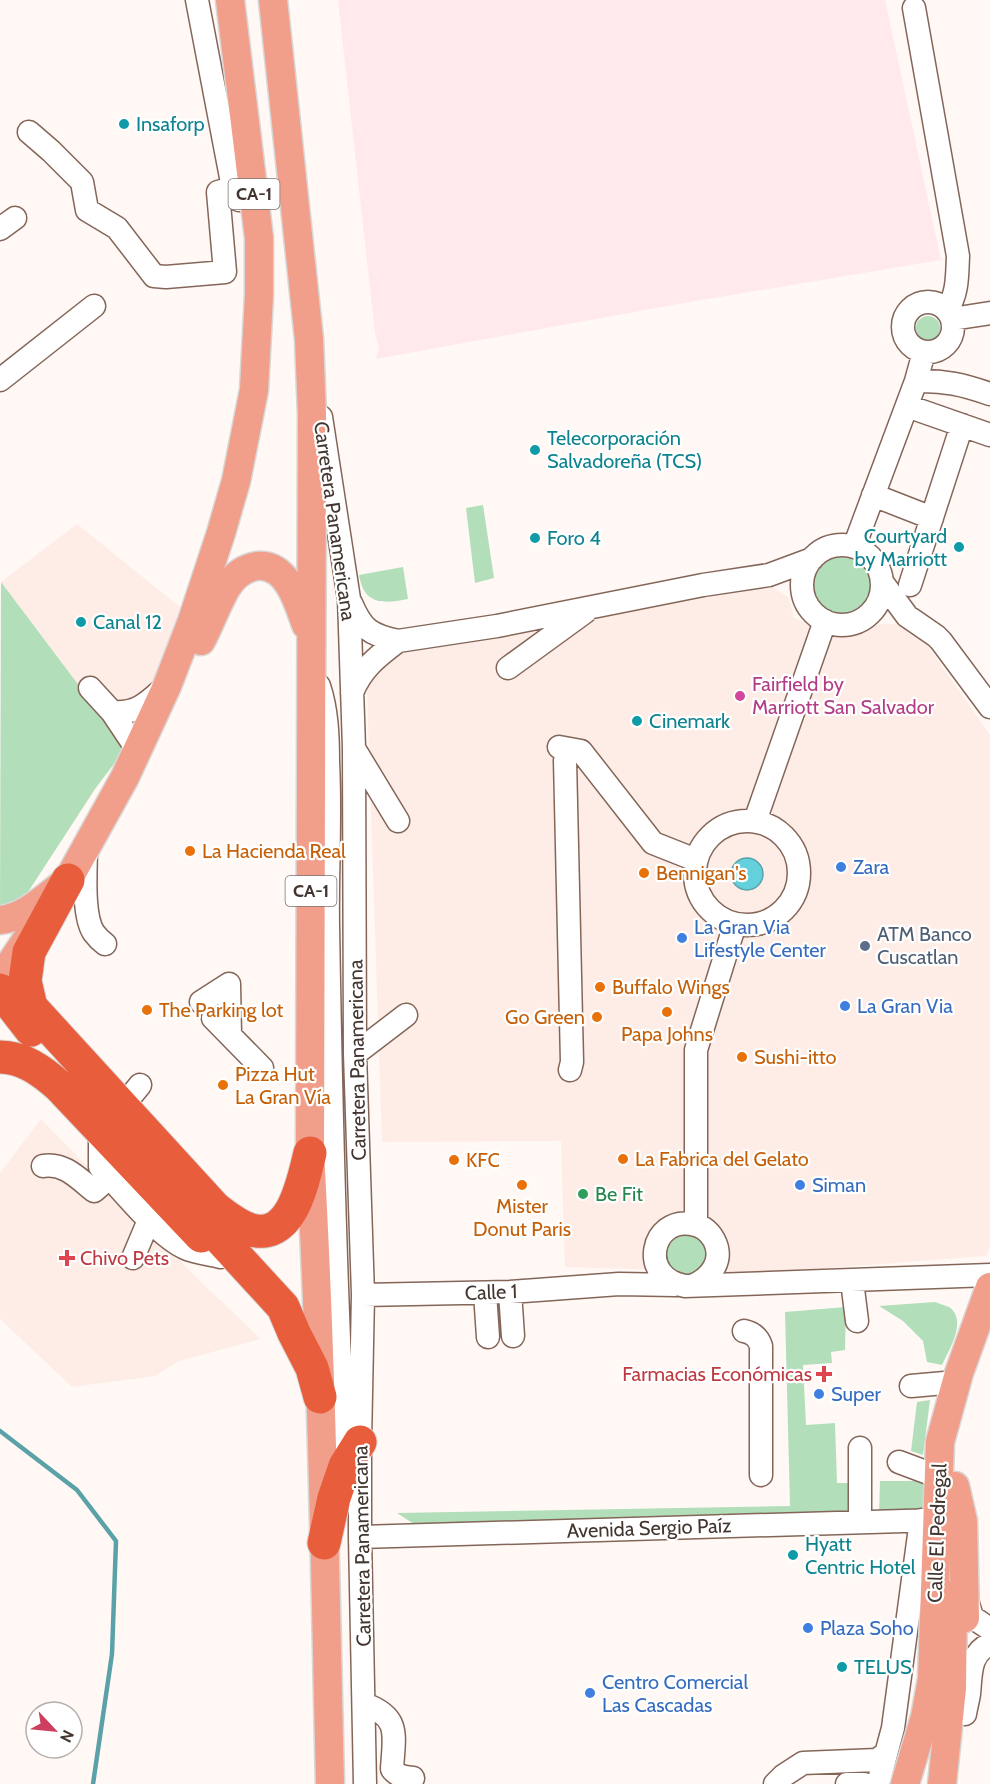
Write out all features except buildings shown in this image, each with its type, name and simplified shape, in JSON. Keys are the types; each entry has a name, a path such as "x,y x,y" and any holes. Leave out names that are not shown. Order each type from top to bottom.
{"highway":[{"path":"68,880 29,952 25,981 31,1007 215,1208 242,1226 253,1230 266,1230 277,1225 289,1214 298,1198 310,1153"},
{"path":"0,990 46,1049 284,1307 312,1368 321,1397"},
{"path":"0,1057 17,1060 40,1070 69,1096 121,1107 221,1257 294,1333"},
{"path":"324,1543 334,1498 352,1454"}],"main road":[{"name":"CA-1","path":"0,979 68,880 138,751 167,686 192,621 214,555 238,469 254,390 259,295 259,238 230,0"},
{"name":"Carretera Panamericana","path":"273,0 309,339 313,435 310,1153 321,1397 330,1784"},
{"path":"150,725 180,680 227,587 237,575 249,567 265,565 279,573 290,586 296,598 312,653"},
{"path":"0,920 10,919 24,913 68,880"},
{"name":"Calle El Pedregal","path":"942,1784 952,1688 953,1562 947,1481 940,1442 956,1382 990,1287"},
{"name":"Calle El Pedregal","path":"905,1784 926,1717 932,1679 929,1520 947,1481 962,1412 990,1328"},
{"path":"947,1481 963,1521 965,1593 965,1713 955,1784"},
{"path":"894,1784 932,1679"},
{"path":"919,1784 927,1743 932,1679"}],"street":[{"path":"197,0 233,188 259,238"},
{"path":"914,8 958,256 956,290 950,314 953,331 947,344 934,352 924,352 913,347 906,339 904,325 907,315 915,306 925,302 938,304 950,314 990,313"},
{"path":"29,132 82,182 87,210 117,228 154,276 225,272"},
{"path":"225,272 218,192 233,188"},
{"path":"191,269 225,272"},
{"path":"0,380 94,306"},
{"name":"Carretera Panamericana","path":"309,339 349,599 354,748 355,1054 363,1295 352,1454 360,1537 366,1784"},
{"path":"854,547 916,381 924,352"},
{"path":"916,381 939,380 966,385 990,394"},
{"path":"907,406 990,435"},
{"path":"910,585 962,425"},
{"path":"873,495 932,518"},
{"path":"854,623 867,617 880,597 882,582 879,568 871,557 854,547 843,545 831,547 812,559 803,577 805,600 811,610 825,621 839,625 907,616"},
{"path":"349,599 361,625 383,638 398,641 497,626 703,585 769,575 812,559"},
{"path":"769,575 805,600"},
{"path":"882,582 907,616 936,636 981,685 990,707"},
{"path":"508,668 591,607"},
{"path":"755,821 825,621"},
{"path":"352,694 359,676 368,665 398,641"},
{"path":"312,653 327,733 330,791 327,902 336,1293 352,1454"},
{"path":"112,712 123,713 136,710 167,686"},
{"path":"90,688 112,712 138,751"},
{"path":"354,748 398,821"},
{"path":"570,1070 572,1050 562,753 581,751 653,843 696,860"},
{"path":"755,821 768,824 788,840 796,856 798,882 787,906 774,918 758,924 735,924 718,916 701,899 696,884 696,860 703,845 720,828 735,822 755,821"},
{"path":"86,848 88,916 95,935 105,944"},
{"path":"696,1225 696,1050 735,924"},
{"path":"230,1035 229,984 207,1010 230,1035 262,1068"},
{"path":"355,1054 406,1015"},
{"path":"121,1107 100,1167 149,1220 173,1242 186,1249 221,1257"},
{"path":"43,1166 51,1164 59,1166 74,1174 93,1191 110,1177"},
{"path":"133,1258 149,1220"},
{"path":"678,1224 696,1225 709,1233 717,1247 716,1263 708,1277 685,1285 666,1280 655,1263 656,1243 669,1228 678,1224"},
{"path":"619,1284 642,1268 654,1253"},
{"path":"717,1256 732,1274 754,1284"},
{"name":"Calle 1","path":"363,1295 510,1292 619,1284 754,1284 990,1275"},
{"path":"852,1281 857,1321"},
{"path":"510,1292 513,1336"},
{"path":"485,1293 488,1337"},
{"path":"744,1331 757,1337 761,1346 761,1475"},
{"path":"911,1386 956,1382"},
{"path":"860,1448 860,1522"},
{"path":"898,1462 947,1481"},
{"path":"878,1784 893,1728 900,1673 929,1520"},
{"name":"Avenida Sergio Paíz","path":"360,1537 929,1520"},
{"path":"965,1593 972,1617 990,1629"},
{"path":"965,1713 975,1655 990,1644"},
{"path":"364,1704 380,1710 394,1731 392,1768 395,1773 413,1778"},
{"path":"783,1781 803,1763 877,1760 885,1754"},
{"path":"847,1784 864,1784"}],"shaded area":[{"path":"338,0 885,0 941,260 678,304 376,359 379,349 375,333"},
{"name":"Canal 12","path":"77,524 180,607 150,700 126,748 1,582"},
{"name":"La Gran Via Lifestyle Center","path":"766,583 789,598 794,618 847,637 879,624 898,624 918,632 990,735 990,1247 986,1256 762,1273 565,1267 561,1141 382,1142 367,690 378,667 395,654"},
{"path":"41,1119 200,1281 261,1339 179,1361 155,1376 72,1387 0,1319 0,1173"}],"green space":[{"path":"928,316 933,317 939,323 939,333 933,339 928,340 923,339 917,333 916,328 917,323 923,317"},
{"path":"483,505 494,578 475,583 466,508"},
{"path":"835,557 847,557 862,565 870,580 870,592 862,607 847,615 835,615 820,607 812,592 812,580 820,565"},
{"path":"403,567 408,599 383,602 370,597 365,592 359,575"},
{"path":"1,582 126,748 95,789 17,909 0,911"},
{"path":"679,1232 701,1236 710,1257 697,1277 674,1276 663,1248"},
{"path":"935,1302 949,1307 957,1319 955,1335 942,1365 927,1362 923,1341 903,1321 879,1306"},
{"path":"846,1307 845,1350 831,1352 832,1363 803,1365 806,1425 835,1423 837,1483 850,1483 851,1517 417,1526 397,1513 790,1506 785,1312"},
{"path":"930,1400 923,1455 911,1451 917,1402"},
{"path":"880,1481 923,1481 924,1512 879,1515"}],"water":[{"path":"747,858 758,863 763,874 758,885 747,890 736,885 731,874 736,863"}],"waterway":[{"path":"0,1431 77,1490 116,1541 112,1654 93,1784"}],"place":[{"name":"Insaforp","path":"124,124"},
{"name":"Telecorporación Salvadoreña (TCS)","path":"535,450"},
{"name":"Foro 4","path":"535,538"},
{"name":"Courtyard by Marriott","path":"959,547"},
{"name":"Canal 12","path":"81,622"},
{"name":"Fairfield by Marriott San Salvador","path":"740,696"},
{"name":"Cinemark","path":"637,721"},
{"name":"La Hacienda Real","path":"190,851"},
{"name":"Zara","path":"841,867"},
{"name":"Bennigan's","path":"644,873"},
{"name":"La Gran Via Lifestyle Center","path":"682,938"},
{"name":"ATM Banco Cuscatlan","path":"865,946"},
{"name":"Buffalo Wings","path":"600,987"},
{"name":"La Gran Via","path":"845,1006"},
{"name":"The Parking lot","path":"147,1010"},
{"name":"Papa Johns","path":"667,1012"},
{"name":"Go Green","path":"597,1017"},
{"name":"Sushi-itto","path":"742,1057"},
{"name":"Pizza Hut La Gran Vía","path":"223,1085"},
{"name":"La Fabrica del Gelato","path":"623,1159"},
{"name":"KFC","path":"454,1160"},
{"name":"Mister Donut Paris","path":"522,1185"},
{"name":"Siman","path":"800,1185"},
{"name":"Be Fit","path":"583,1194"},
{"name":"Chivo Pets","path":"67,1258"},
{"name":"Farmacias Económicas","path":"824,1374"},
{"name":"Super","path":"819,1394"},
{"name":"Hyatt Centric Hotel","path":"793,1555"},
{"name":"Plaza Soho","path":"808,1628"},
{"name":"TELUS","path":"842,1667"},
{"name":"Centro Comercial Las Cascadas","path":"590,1693"}]}
